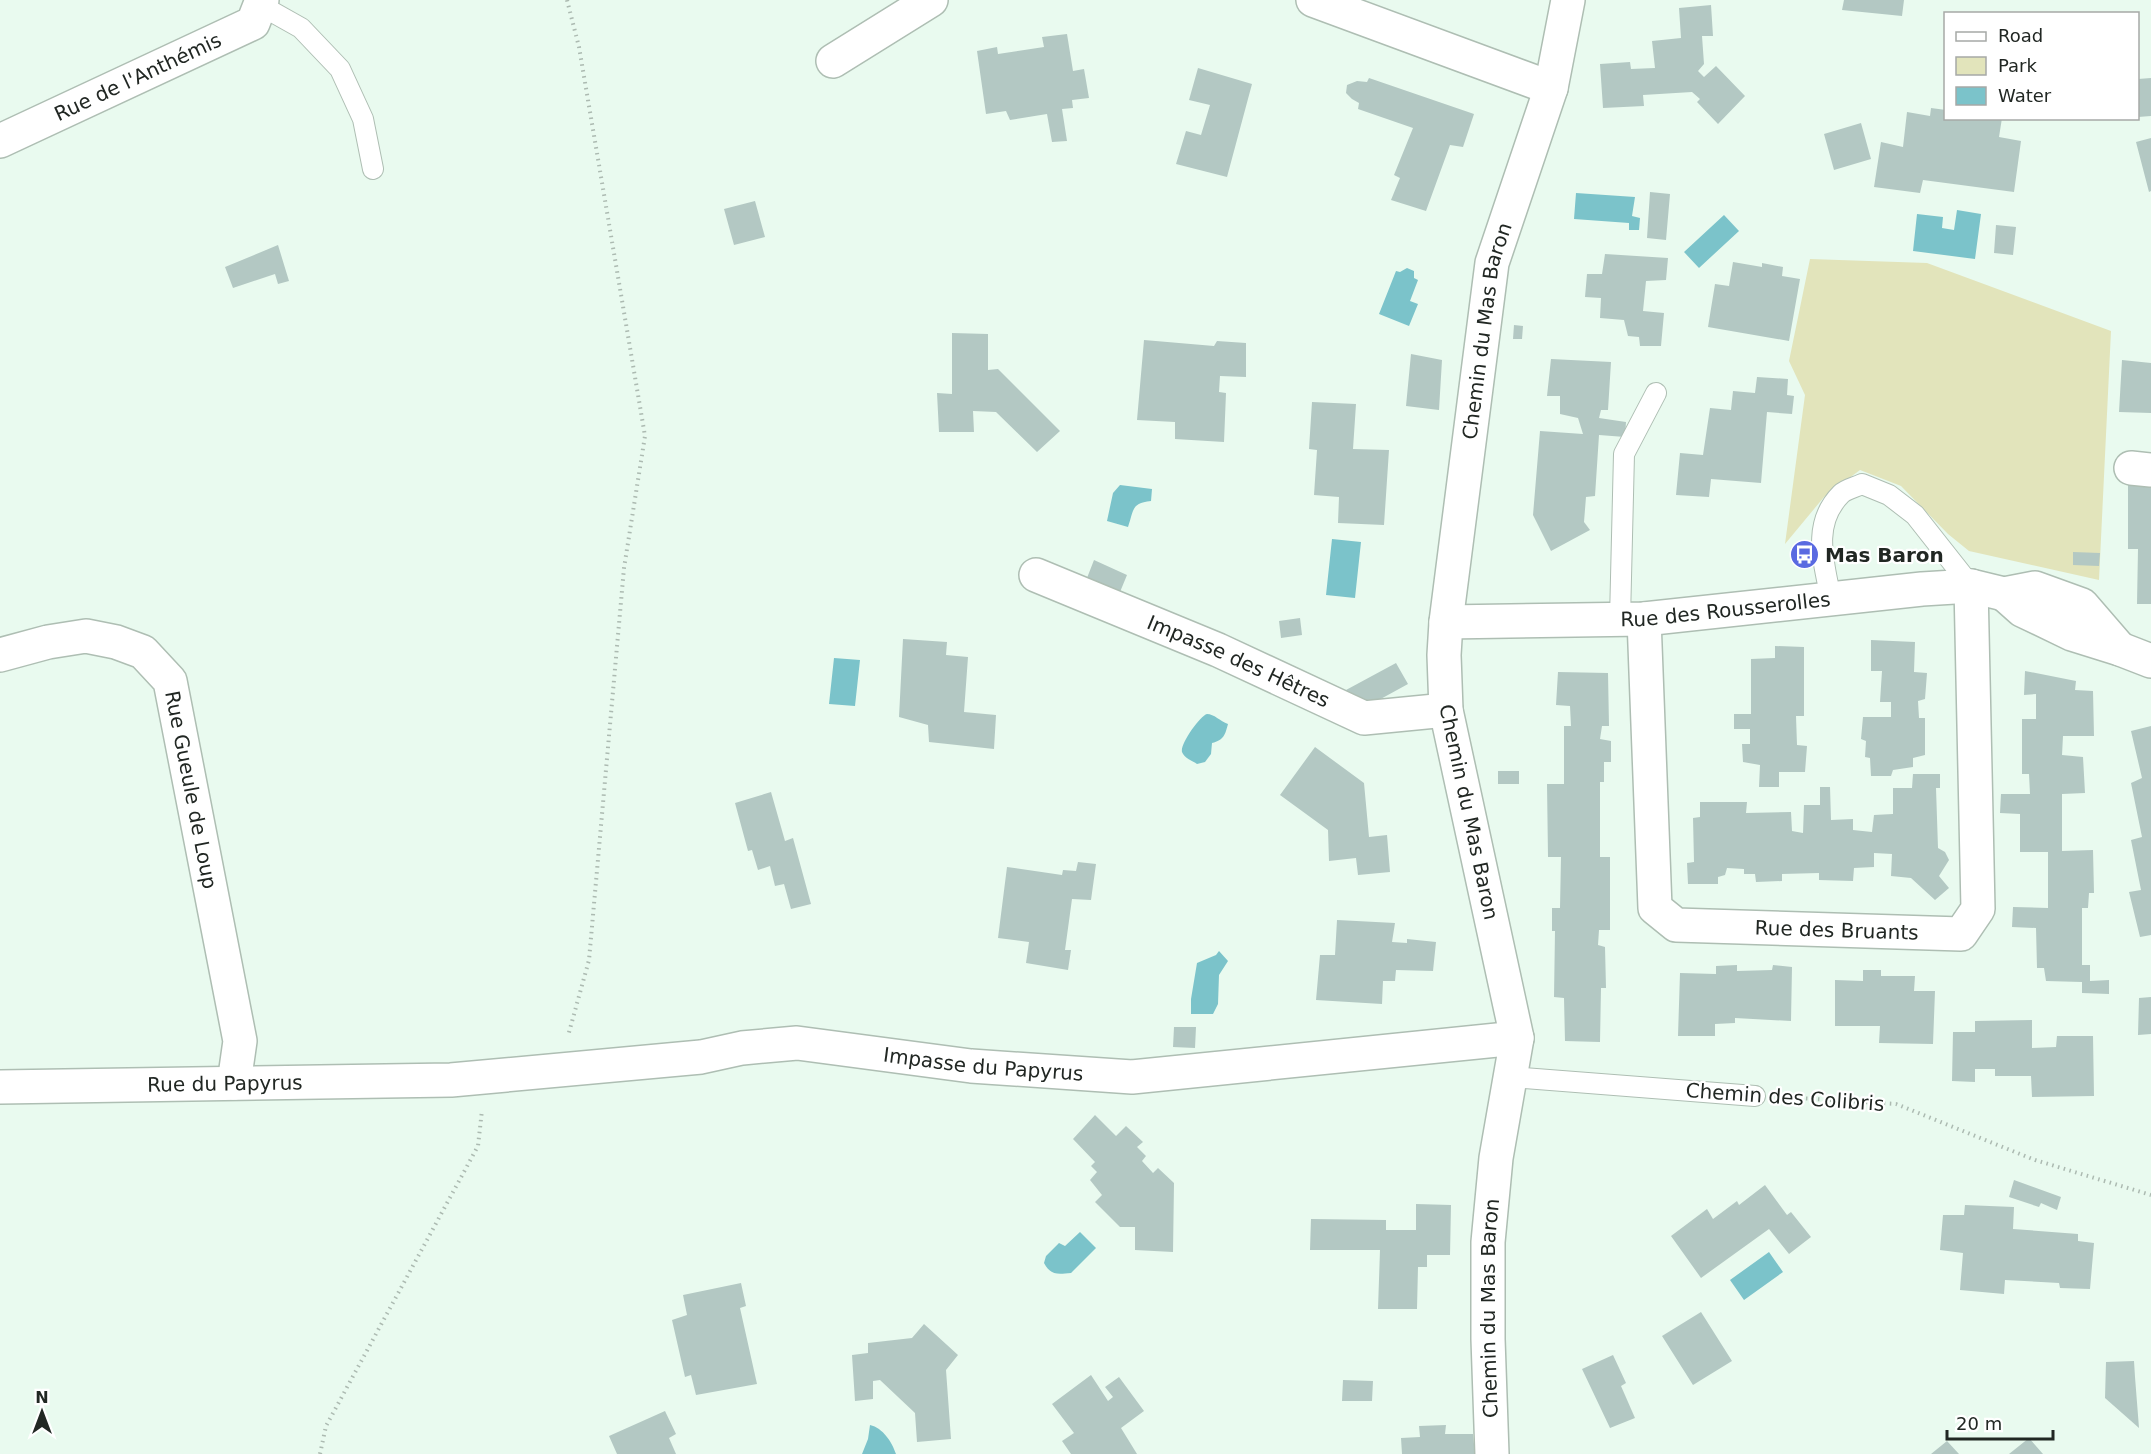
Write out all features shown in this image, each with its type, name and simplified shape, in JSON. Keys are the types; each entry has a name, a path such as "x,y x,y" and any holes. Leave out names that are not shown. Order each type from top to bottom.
{"street":[{"path":"833,61 931,0"},
{"path":"1313,0 1551,88"},
{"name":"Chemin du Mas Baron","path":"1492,1454 1488,1339 1488,1242 1496,1158 1517,1038 1446,710 1444,655 1446,622 1492,262 1551,88 1568,0"},
{"name":"Rue de l'Anthémis","path":"0,141 254,23 261,2"},
{"name":"Impasse des Hêtres","path":"1036,575 1218,650 1364,718 1446,710"},
{"name":"Rue des Rousserolles","path":"1446,622 1632,619 1922,589 1971,586 2004,594 2035,588 2082,605 2120,649 2151,661"},
{"name":"Rue des Bruants","path":"1632,619 1655,908 1676,925 1961,934 1978,909 1971,586"},
{"name":"Rue Gueule de Loup","path":"0,655 48,642 86,636 116,642 143,652 170,681 240,1041 234,1083"},
{"name":"Impasse du Papyrus","path":"451,1080 701,1057 742,1048 797,1043 971,1066 1132,1077 1517,1038"},
{"name":"Rue du Papyrus","path":"0,1086 451,1080"}],"lane":[{"path":"261,2 301,28 340,69 363,119 373,169"},
{"path":"1632,619 1624,454 1656,393"},
{"path":"1831,599 1820,547 1826,516 1842,493 1862,484 1889,495 1915,514 1971,586"},
{"name":"Chemin des Colibris","path":"1510,1077 1755,1096"}],"path":[{"path":"567,0 579,47 645,436 624,568 589,960 568,1037"},
{"path":"320,1454 326,1426 478,1146 486,1077"},
{"name":"Chemin des Colibris","path":"1755,1096 1896,1104 2035,1160 2151,1195"}],"green space":[{"path":"1810,259 1927,263 2111,331 2099,580 1969,551 1948,534 1901,486 1860,470 1824,497 1785,544 1805,395 1789,361"}],"water":[{"path":"1576,193 1635,197 1632,216 1640,218 1639,230 1629,230 1629,223 1574,219"},
{"path":"1957,210 1981,214 1975,259 1913,251 1917,214 1943,217 1942,228 1954,230"},
{"path":"1724,215 1739,231 1699,268 1684,252"},
{"path":"1407,268 1414,271 1414,278 1418,280 1410,301 1418,304 1409,326 1379,314 1396,271 1400,272"},
{"path":"1120,485 1152,489 1151,501 1134,508 1128,527 1107,521 1113,493"},
{"path":"1332,539 1361,542 1355,598 1326,595"},
{"path":"834,658 860,660 855,706 829,704"},
{"path":"1207,714 1228,724 1223,737 1212,743 1211,754 1205,762 1197,764 1185,756 1182,748 1191,731"},
{"path":"1219,951 1228,961 1219,975 1218,1004 1213,1014 1191,1014 1197,963 1216,955"},
{"path":"1080,1232 1096,1248 1071,1273 1059,1274 1049,1270 1044,1263 1046,1256 1059,1243 1065,1246"},
{"path":"1769,1252 1783,1272 1744,1300 1730,1280"},
{"path":"870,1425 879,1429 886,1436 896,1454 862,1454"}],"building":[{"path":"1844,0 1904,0 1902,16 1842,10"},
{"path":"1711,5 1713,36 1702,36 1704,64 1698,71 1704,77 1716,66 1745,96 1718,124 1697,102 1700,99 1692,92 1643,95 1644,106 1603,108 1600,64 1630,62 1631,69 1655,68 1652,41 1681,38 1679,8"},
{"path":"1067,34 1073,71 1084,69 1089,98 1072,100 1073,108 1062,109 1067,141 1052,142 1047,114 1010,120 1006,111 986,114 977,51 997,47 998,54 1044,47 1042,37"},
{"path":"1198,68 1252,84 1227,177 1176,164 1186,131 1201,135 1210,105 1189,100"},
{"path":"1369,78 1474,114 1463,147 1450,145 1426,211 1391,200 1400,178 1394,175 1413,128 1358,109 1359,103 1346,93 1347,85 1357,81 1367,82"},
{"path":"2151,78 2151,116 2139,117 2139,79"},
{"path":"1931,108 1944,110 1944,120 2002,120 1999,137 2021,141 2014,192 1923,180 1920,193 1874,187 1881,142 1903,147 1907,112 1930,116"},
{"path":"1861,123 1871,159 1834,170 1824,134"},
{"path":"2151,138 2151,191 2149,192 2136,142"},
{"path":"1650,192 1670,194 1666,240 1647,238"},
{"path":"755,201 765,237 734,245 724,209"},
{"path":"1996,225 2016,227 2013,255 1994,253"},
{"path":"278,245 289,281 278,284 275,274 233,288 225,267"},
{"path":"1605,254 1668,258 1666,280 1646,281 1643,311 1664,313 1661,346 1640,346 1639,337 1628,336 1624,320 1600,318 1601,298 1585,297 1587,274 1602,274"},
{"path":"1733,262 1762,267 1762,263 1783,267 1782,276 1800,279 1789,341 1708,327 1715,284 1729,286"},
{"path":"1514,325 1523,326 1522,339 1513,339"},
{"path":"952,333 988,334 988,370 998,369 1060,431 1037,452 996,412 973,411 974,432 939,432 937,393 952,394"},
{"path":"1144,340 1214,346 1217,341 1246,343 1246,377 1220,376 1219,392 1226,393 1224,442 1175,439 1175,422 1137,420"},
{"path":"1411,354 1442,360 1439,410 1406,406"},
{"path":"1551,359 1611,362 1608,410 1601,410 1599,418 1626,422 1625,437 1599,435 1595,496 1586,497 1584,522 1590,530 1551,551 1533,515 1540,431 1583,434 1578,418 1560,414 1560,396 1547,396"},
{"path":"2122,360 2151,363 2151,413 2119,412"},
{"path":"1757,377 1788,379 1787,395 1794,396 1792,414 1767,412 1761,483 1711,479 1709,497 1676,495 1680,453 1703,455 1710,408 1731,410 1733,391 1755,393"},
{"path":"1312,402 1356,404 1353,449 1389,450 1384,525 1338,523 1339,497 1314,495 1317,450 1309,449"},
{"path":"2151,483 2151,604 2137,604 2138,549 2128,549 2128,484"},
{"path":"2073,552 2100,553 2099,566 2073,565"},
{"path":"1094,560 1127,575 1120,592 1087,578"},
{"path":"1300,618 1302,635 1281,638 1279,621"},
{"path":"903,639 947,642 946,655 968,657 964,712 996,715 994,749 929,742 928,725 899,717"},
{"path":"1871,640 1915,642 1914,672 1927,673 1925,699 1918,701 1919,718 1925,718 1925,755 1913,758 1913,767 1893,770 1891,776 1871,776 1870,758 1865,757 1866,741 1861,739 1863,717 1891,717 1891,702 1880,702 1882,671 1871,671"},
{"path":"1775,646 1804,647 1804,716 1796,716 1797,745 1807,746 1805,772 1779,772 1779,787 1759,787 1760,765 1743,762 1742,744 1750,744 1750,729 1734,729 1734,714 1751,714 1751,659 1775,658"},
{"path":"1396,663 1408,684 1377,701 1366,704 1352,699 1346,690"},
{"path":"2025,671 2076,681 2075,690 2093,691 2094,736 2063,736 2062,755 2083,757 2085,793 2062,794 2062,851 2093,850 2094,893 2089,893 2088,908 2082,908 2082,965 2090,965 2090,981 2109,980 2109,994 2082,993 2082,982 2046,981 2044,968 2037,968 2036,928 2012,927 2013,907 2048,908 2048,852 2020,852 2020,814 2000,813 2001,794 2030,794 2029,774 2022,774 2022,719 2036,719 2036,694 2024,695"},
{"path":"1558,672 1608,673 1609,726 1602,726 1600,739 1611,741 1611,762 1604,762 1604,782 1600,782 1600,857 1610,857 1610,930 1599,930 1598,945 1605,947 1606,988 1601,988 1600,1042 1565,1041 1564,998 1554,997 1555,931 1552,931 1552,908 1560,908 1561,857 1548,857 1547,784 1564,784 1564,726 1571,726 1570,706 1556,705"},
{"path":"2151,726 2151,935 2140,937 2129,892 2141,890 2131,840 2142,837 2131,783 2142,778 2131,731"},
{"path":"1315,747 1364,783 1369,837 1387,835 1390,872 1358,875 1356,858 1329,861 1328,830 1280,795"},
{"path":"1498,771 1519,771 1519,784 1498,784"},
{"path":"1913,774 1940,774 1940,788 1936,788 1938,848 1945,852 1949,860 1939,876 1949,888 1935,900 1911,878 1891,876 1892,854 1874,853 1874,867 1854,868 1853,881 1819,880 1819,873 1782,874 1782,881 1756,882 1755,874 1744,874 1744,869 1727,868 1725,875 1718,877 1718,884 1688,884 1687,863 1694,862 1693,818 1700,817 1700,802 1747,802 1746,813 1791,812 1792,831 1803,833 1804,805 1820,805 1820,787 1830,787 1831,820 1853,819 1853,830 1872,832 1874,815 1893,814 1893,788 1912,788"},
{"path":"771,792 785,841 793,838 811,904 791,909 784,884 775,886 770,866 758,870 752,850 748,851 735,803"},
{"path":"1078,862 1096,864 1091,900 1072,899 1065,950 1071,950 1068,970 1026,963 1029,942 998,938 1007,867 1062,875 1063,870 1076,871"},
{"path":"1337,920 1395,923 1392,942 1407,943 1407,939 1436,942 1433,971 1396,970 1395,981 1383,981 1382,1004 1316,1000 1320,955 1335,955"},
{"path":"1737,965 1737,971 1772,970 1773,965 1792,967 1791,1021 1735,1018 1735,1023 1715,1024 1715,1036 1678,1036 1680,973 1716,974 1716,966"},
{"path":"1863,970 1881,970 1881,976 1915,976 1914,991 1935,991 1933,1044 1879,1043 1880,1026 1835,1026 1835,980 1863,981"},
{"path":"2151,997 2151,1034 2138,1035 2139,998"},
{"path":"2032,1020 2032,1048 2056,1047 2057,1036 2093,1036 2094,1096 2032,1097 2031,1076 1995,1076 1995,1069 1975,1069 1975,1082 1952,1081 1953,1032 1975,1032 1975,1021"},
{"path":"1174,1027 1196,1027 1195,1048 1173,1047"},
{"path":"1095,1115 1116,1136 1126,1126 1143,1142 1137,1147 1146,1156 1142,1161 1153,1173 1158,1168 1174,1183 1173,1252 1135,1250 1135,1227 1120,1227 1095,1202 1102,1195 1090,1180 1097,1172 1091,1166 1095,1162 1073,1139"},
{"path":"2014,1180 2061,1197 2057,1210 2041,1203 2039,1207 2009,1197"},
{"path":"1765,1185 1787,1215 1791,1212 1811,1237 1789,1254 1769,1229 1701,1278 1671,1236 1707,1209 1713,1219 1737,1201 1739,1205"},
{"path":"1416,1204 1451,1205 1450,1255 1427,1255 1427,1267 1418,1267 1417,1309 1378,1309 1380,1250 1310,1250 1311,1219 1386,1220 1386,1230 1416,1230"},
{"path":"1965,1205 2014,1207 2013,1229 2078,1234 2078,1241 2094,1243 2090,1289 2060,1288 2059,1283 2005,1280 2004,1294 1960,1290 1963,1253 1940,1250 1943,1215 1964,1215"},
{"path":"741,1283 746,1306 740,1308 757,1384 696,1395 691,1375 685,1377 672,1320 687,1315 683,1295"},
{"path":"1701,1312 1732,1361 1693,1385 1662,1336"},
{"path":"924,1324 958,1355 946,1370 951,1439 917,1442 915,1413 880,1380 873,1381 873,1399 855,1401 852,1355 868,1353 868,1343 912,1338"},
{"path":"1613,1355 1626,1383 1621,1386 1635,1418 1610,1428 1582,1369"},
{"path":"2134,1361 2139,1428 2105,1398 2106,1362"},
{"path":"1091,1375 1108,1401 1113,1397 1105,1387 1119,1377 1144,1411 1121,1428 1137,1454 1071,1454 1062,1441 1074,1433 1052,1404"},
{"path":"1343,1380 1373,1381 1372,1401 1342,1401"},
{"path":"665,1411 676,1434 669,1438 676,1454 617,1454 609,1436"},
{"path":"1446,1425 1445,1434 1473,1434 1475,1454 1402,1454 1401,1438 1420,1437 1419,1426"},
{"path":"2029,1438 2043,1454 2009,1454"},
{"path":"1947,1441 1959,1454 1931,1454"}],"place":[{"name":"Mas Baron","path":"1804,555"}]}
